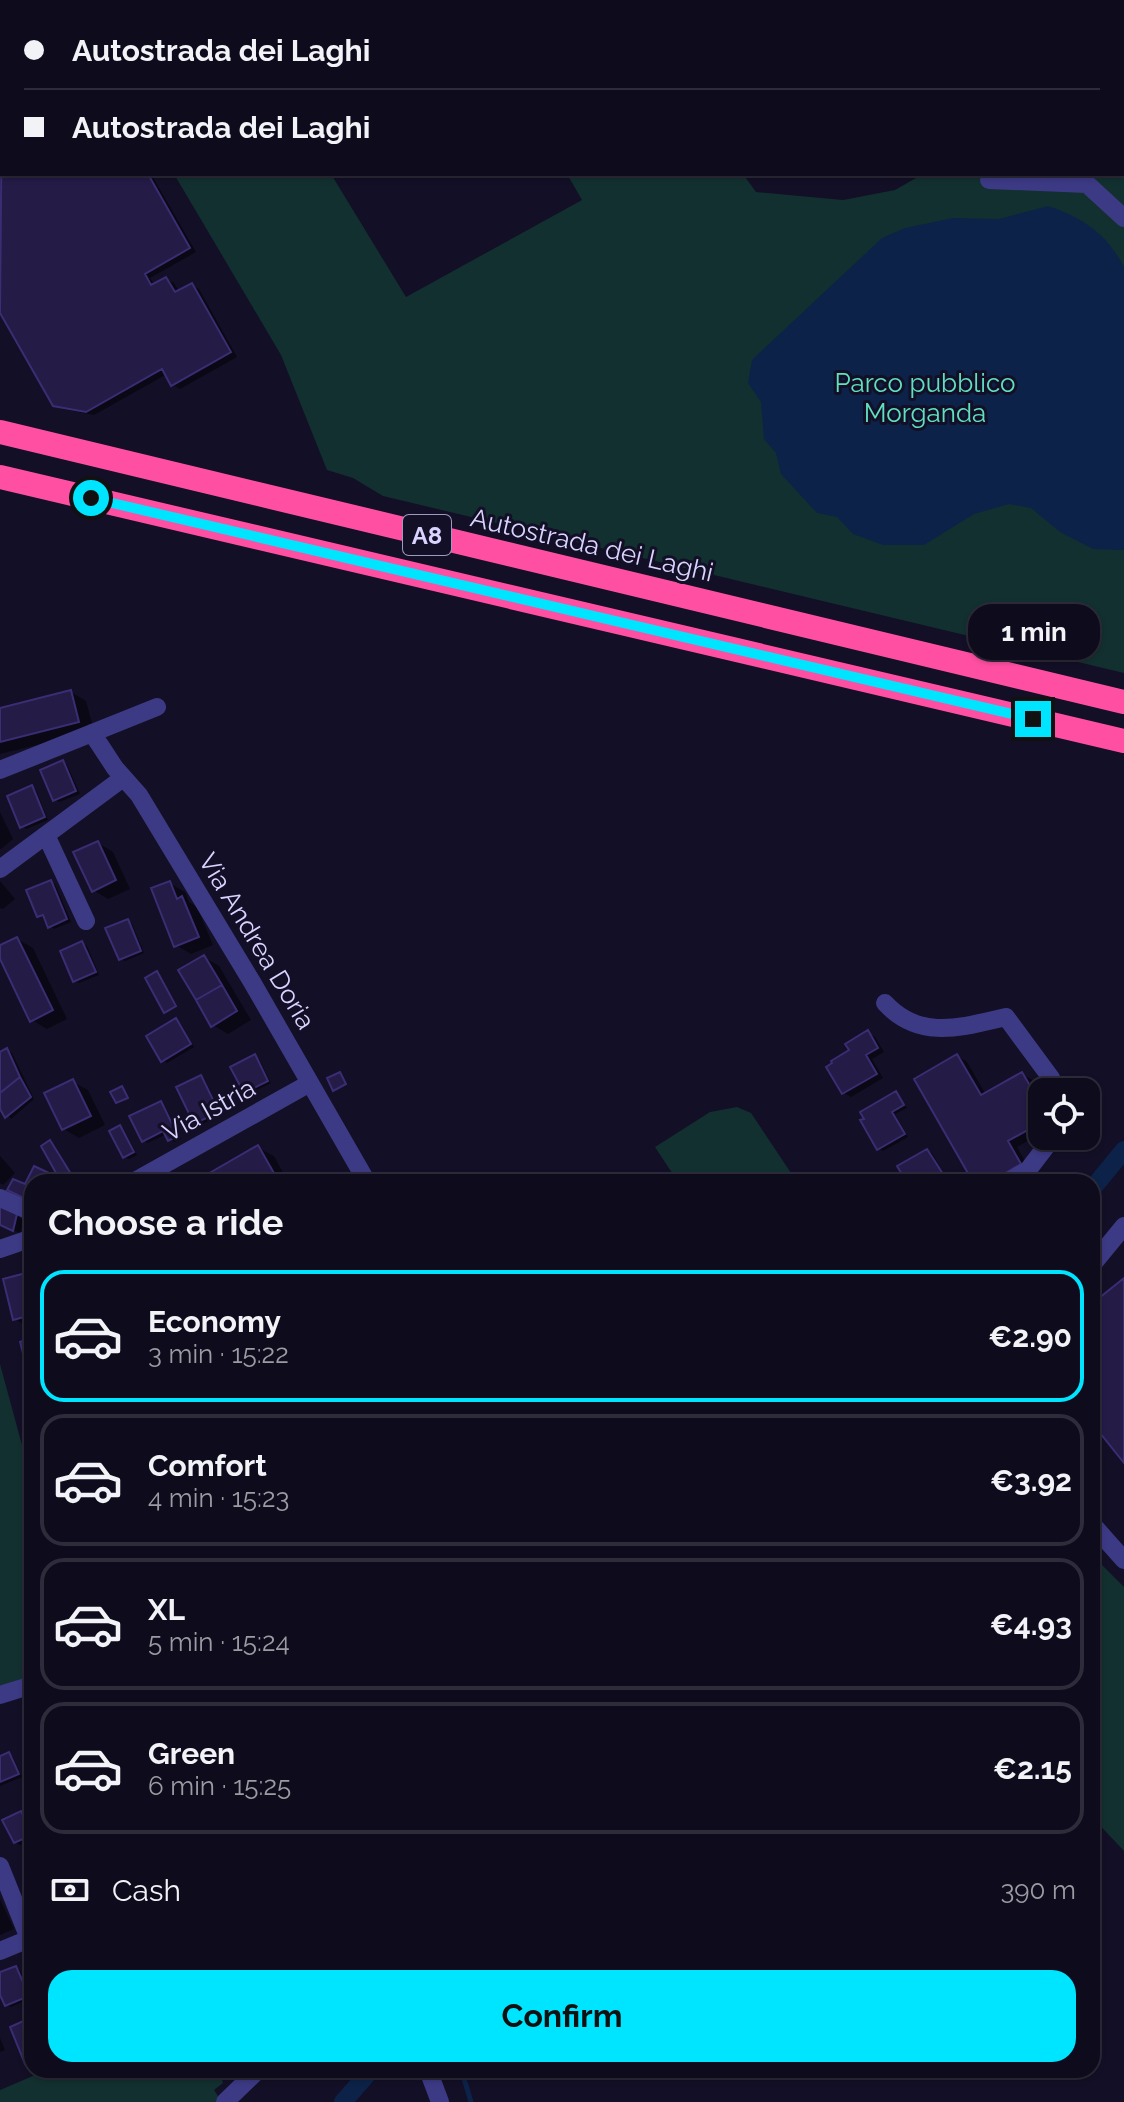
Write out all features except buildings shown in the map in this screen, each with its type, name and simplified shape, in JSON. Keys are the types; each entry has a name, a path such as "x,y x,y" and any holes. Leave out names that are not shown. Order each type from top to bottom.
{"highway":[{"name":"Autostrada dei Laghi","path":"0,432 1124,702"},
{"name":"A8","path":"0,477 1124,741"}],"street":[{"path":"989,180 1087,184 1124,218"},
{"path":"0,770 157,707"},
{"name":"Via Andrea Doria","path":"92,733 123,778 139,795 362,1174"},
{"path":"0,869 123,778"},
{"path":"46,835 86,921"},
{"path":"885,1003 917,1026 957,1028 1006,1017 1051,1078"},
{"name":"Via Istria","path":"147,1174 310,1083"},
{"path":"1021,1174 1043,1150"},
{"path":"0,1198 24,1208"},
{"path":"1100,1255 1124,1226"},
{"path":"0,1249 24,1241"},
{"path":"1100,1533 1124,1560"},
{"path":"0,1695 24,1688"},
{"path":"0,1866 24,1925"},
{"path":"0,1951 24,1944"},
{"path":"225,2102 250,2078"},
{"path":"431,2078 440,2102"}],"green space":[{"path":"175,176 332,176 406,297 582,200 568,176 744,176 756,192 843,200 895,190 920,176 1124,176 1124,673 383,496 353,478 327,470 281,355"},
{"path":"737,1107 751,1113 792,1174 673,1174 655,1147 710,1112"},
{"path":"0,1364 24,1452 24,1678 0,1686"},
{"path":"1100,1563 1124,1587 1124,1851 1100,1826"},
{"path":"28,2078 221,2078 223,2083 214,2090 222,2102 0,2102 0,2090"}],"water":[{"name":"Parco pubblico Morganda","path":"1048,206 1092,228 1110,245 1124,267 1124,550 1093,549 1060,532 1031,508 1009,504 974,514 924,545 883,545 853,534 837,517 817,513 781,474 776,453 764,439 761,402 748,383 752,360 882,238 905,228 953,218 999,219"}],"waterway":[{"path":"1100,1179 1124,1150"},
{"path":"343,2102 364,2078"},
{"path":"464,2078 471,2102"}],"route":[{"path":"91,498 1033,719"}]}
